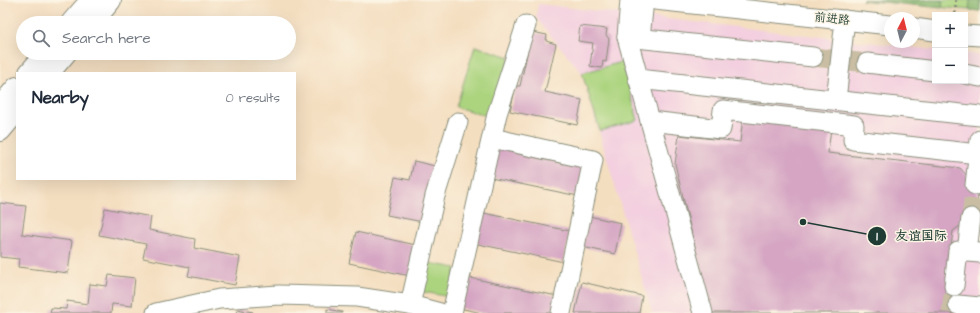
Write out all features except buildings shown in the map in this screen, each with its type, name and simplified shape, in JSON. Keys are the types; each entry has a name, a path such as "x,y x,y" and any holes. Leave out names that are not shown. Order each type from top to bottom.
{"main road":[{"path":"78,16 92,0"},
{"path":"97,16 110,0"},
{"path":"31,72 41,60"},
{"path":"49,72 59,60"},
{"path":"0,108 16,89"},
{"path":"0,130 16,111"}],"street":[{"path":"630,0 638,78 703,313"},
{"path":"633,38 644,0"},
{"name":"前进路","path":"655,0 884,23"},
{"path":"836,100 845,20"},
{"path":"968,22 980,26"},
{"path":"920,24 932,24"},
{"path":"452,313 497,114 526,25"},
{"path":"920,29 932,30"},
{"path":"968,34 980,36"},
{"path":"633,38 813,57"},
{"path":"867,64 932,71"},
{"path":"968,74 980,76"},
{"path":"638,78 980,116"},
{"path":"650,121 721,128 723,110 854,125 853,140 979,147 975,185"},
{"path":"410,305 435,196 458,122"},
{"path":"492,138 593,160 561,313"},
{"path":"954,286 958,250 974,252 971,218"},
{"path":"156,313 218,299 279,295 357,297 410,305 440,313"},
{"path":"958,305 980,308"}],"path":[{"path":"956,0 959,12"}],"shaded area":[{"path":"538,4 884,44 884,48 932,50 932,84 968,84 968,53 980,55 980,313 652,313 582,73 536,18"}],"green space":[{"path":"862,0 980,0 980,11"},
{"path":"862,0 943,0 942,8"},
{"path":"970,0 980,0 980,11 969,10"},
{"path":"475,46 510,57 491,117 456,107"},
{"path":"622,62 638,120 600,131 582,73"},
{"path":"424,262 456,268 450,297 419,291"}],"tunnel":[{"path":"813,57 867,63"},
{"path":"971,218 975,185"},
{"path":"951,313 954,286"}],"place":[{"name":"友谊国际","path":"803,222"}]}
